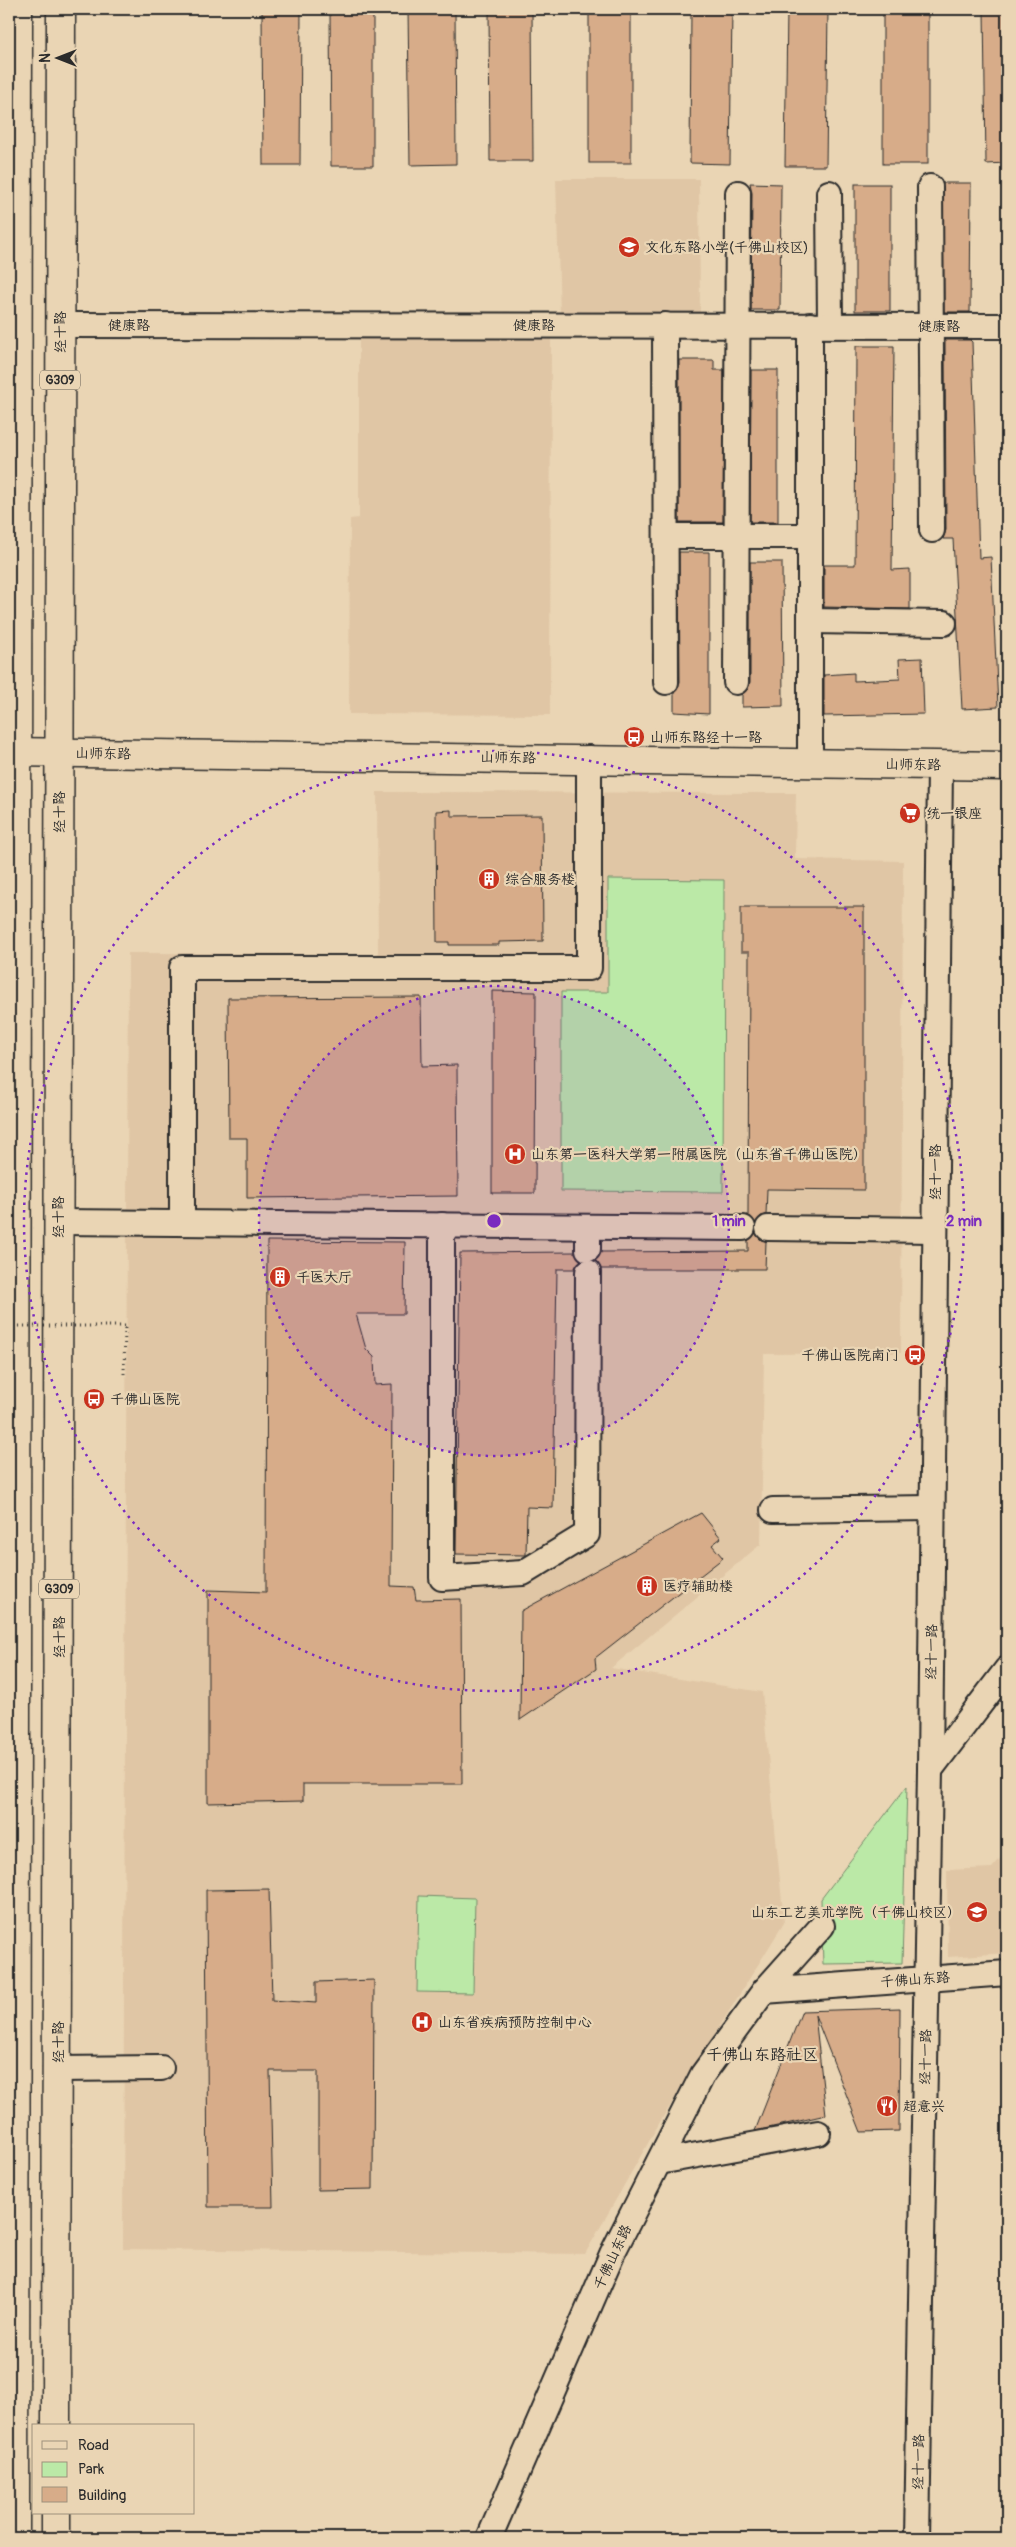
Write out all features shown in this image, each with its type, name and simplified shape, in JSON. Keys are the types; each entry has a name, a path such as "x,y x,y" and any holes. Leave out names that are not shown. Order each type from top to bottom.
{"main road":[{"path":"15,2538 12,2324 12,1518 18,1296 12,982 12,752 13,332 18,9"},
{"name":"经十路","path":"56,2424 60,1425 58,1222 61,9"},
{"name":"山师东路","path":"12,752 589,758 1007,766"},
{"path":"56,2514 56,2538"}],"street":[{"path":"930,187 932,530"},
{"path":"736,682 738,194"},
{"path":"810,762 810,536 820,325 829,194"},
{"name":"健康路","path":"60,325 1007,326"},
{"path":"656,325 666,536 666,682"},
{"path":"666,536 810,536"},
{"path":"810,621 944,623"},
{"path":"182,1223 182,968 589,968 589,758"},
{"name":"经十一路","path":"917,2538 930,1770 940,765"},
{"path":"58,1222 442,1225 588,1249 743,1228"},
{"path":"442,1225 442,1578 523,1573 587,1534 588,1249"},
{"path":"768,1228 935,1230"},
{"path":"773,1510 932,1508"},
{"path":"930,1770 1007,1669"},
{"name":"千佛山东路","path":"489,2538 612,2254 703,2074 764,1991 822,1926"},
{"name":"千佛山东路","path":"764,1991 1007,1973"},
{"path":"58,2069 161,2068"},
{"path":"659,2162 818,2133"}],"path":[{"path":"9,1326 125,1326 124,1374"}],"shaded area":[{"name":"文化东路小学(千佛山校区)","path":"556,179 699,179 700,314 560,315"},
{"path":"359,337 551,338 550,715 349,714 350,519 359,518"},
{"name":"山东第一医科大学第一附属医院（山东省千佛山医院）","path":"377,792 796,793 795,859 903,861 901,1353 764,1354 761,1544 611,1668 762,1692 784,1923 660,2122 585,2254 123,2249 128,953 378,954"},
{"name":"山东工艺美术学院（千佛山校区）","path":"1007,1851 1007,1953 948,1957 947,1870 992,1868"}],"green space":[{"path":"608,879 724,880 723,1192 561,1191 561,992 608,992"},
{"path":"907,1786 902,1963 823,1964 821,1899"},
{"path":"419,1896 475,1898 473,1993 417,1992"}],"building":[{"path":"262,9 301,9 300,165 263,165"},
{"path":"330,9 373,9 373,166 331,166"},
{"path":"408,9 455,9 456,164 410,165"},
{"path":"489,9 532,9 533,161 490,161"},
{"path":"589,9 631,9 631,163 589,163"},
{"path":"691,9 732,9 730,164 690,163"},
{"path":"787,9 828,9 826,166 785,166"},
{"path":"883,9 928,9 928,164 883,164"},
{"path":"984,9 1007,9 1007,163 986,164"},
{"path":"750,183 781,184 780,310 751,310 752,193"},
{"path":"943,183 971,183 970,312 944,312"},
{"path":"855,184 890,184 890,311 855,311"},
{"path":"945,340 970,340 972,342 979,558 991,557 998,707 962,709 953,539 943,539 946,530"},
{"path":"856,346 894,346 892,570 910,569 910,609 824,607 824,565 855,565"},
{"path":"679,360 714,360 714,370 724,370 723,522 679,522"},
{"path":"751,370 778,370 778,522 750,522"},
{"path":"679,552 709,552 709,714 674,712 674,693 680,682"},
{"path":"750,562 782,562 783,706 742,707 742,694 748,689 750,682"},
{"path":"922,658 924,714 824,716 824,675 854,673 854,681 900,679 899,659"},
{"name":"综合服务楼","path":"451,810 451,816 542,815 543,941 499,942 499,945 449,945 449,942 437,942 436,811"},
{"path":"741,907 864,907 864,1190 767,1189 766,1215 761,1216 756,1223 748,1216 749,952 741,952"},
{"path":"492,991 536,992 535,1193 492,1193"},
{"path":"421,997 422,1066 457,1065 458,1196 247,1198 247,1138 229,1138 228,998"},
{"path":"755,1233 761,1240 766,1241 765,1269 601,1269 595,1260 601,1252 748,1251 748,1241"},
{"path":"267,1241 405,1242 404,1314 356,1314 366,1349 374,1357 375,1385 392,1384 391,1586 414,1587 416,1600 461,1599 462,1784 303,1784 303,1801 208,1803 208,1590 266,1592"},
{"path":"575,1252 581,1261 575,1269 557,1269 553,1508 527,1507 526,1555 456,1554 460,1253"},
{"path":"701,1513 721,1538 712,1545 723,1558 595,1658 596,1669 520,1720 521,1611"},
{"path":"269,1889 272,2000 316,2003 316,1982 374,1980 373,2189 318,2190 318,2071 270,2071 273,2207 208,2207 206,1890"},
{"path":"900,2008 899,2131 861,2132 815,2015 826,2115 755,2131 802,2011"}],"place":[{"name":"文化东路小学(千佛山校区)","path":"629,247"},
{"name":"山师东路经十一路","path":"634,737"},
{"name":"统一银座","path":"910,813"},
{"name":"综合服务楼","path":"489,879"},
{"name":"山东第一医科大学第一附属医院（山东省千佛山医院）","path":"515,1154"},
{"name":"千医大厅","path":"280,1277"},
{"name":"千佛山医院南门","path":"915,1355"},
{"name":"千佛山医院","path":"94,1399"},
{"name":"医疗辅助楼","path":"647,1586"},
{"name":"山东工艺美术学院（千佛山校区）","path":"977,1912"},
{"name":"山东省疾病预防控制中心","path":"422,2022"},
{"name":"超意兴","path":"887,2106"}],"district":[{"name":"千佛山东路社区","path":"762,2054"}]}
